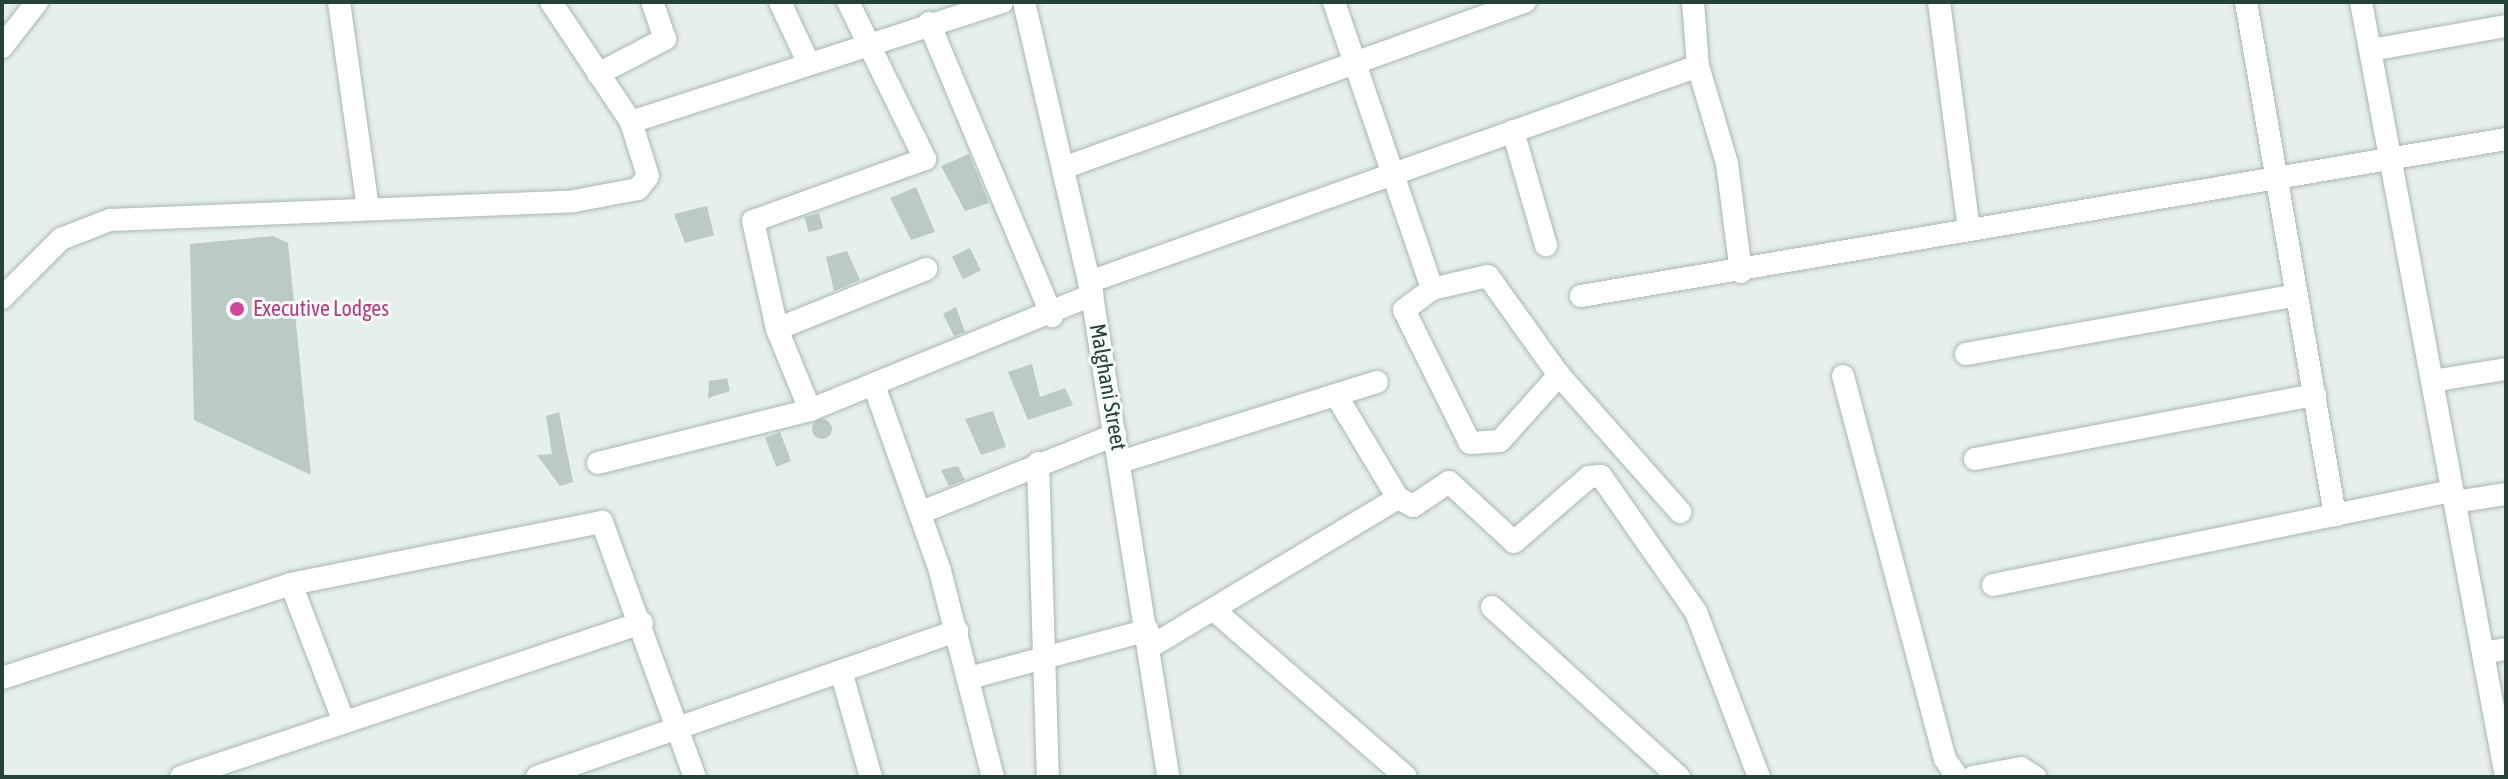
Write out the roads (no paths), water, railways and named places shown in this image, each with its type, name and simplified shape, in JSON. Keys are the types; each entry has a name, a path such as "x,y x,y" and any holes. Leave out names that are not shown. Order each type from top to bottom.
{"street":[{"path":"2,47 37,2"},
{"path":"339,2 368,208"},
{"path":"2,298 61,239 110,220 574,201 638,189 648,176 631,122 551,2"},
{"path":"598,74 665,39 652,2"},
{"path":"780,2 807,60"},
{"path":"810,410 777,329 753,221 925,159 848,2"},
{"path":"631,122 807,60 1002,2"},
{"path":"1334,2 1432,289"},
{"path":"1063,168 1525,2"},
{"path":"1693,2 1698,66 1727,163 1741,272"},
{"path":"1939,2 1969,230"},
{"path":"2246,2 2335,515"},
{"path":"2361,2 2506,777"},
{"name":"Malghani Street","path":"1031,4 1063,168 1091,288 1149,638 1168,777"},
{"path":"929,23 1052,316"},
{"path":"2371,50 2506,26"},
{"path":"598,463 810,410 875,388 1052,316 1091,288 1393,174 1698,66"},
{"path":"1513,131 1546,245"},
{"path":"1581,296 1741,272 2506,139"},
{"path":"777,329 926,269"},
{"path":"1559,375 1500,441 1470,443 1404,310 1432,289 1488,276 1559,375 1680,512"},
{"path":"1966,354 2296,295"},
{"path":"2432,381 2506,369"},
{"path":"1843,376 1945,759 1957,777"},
{"path":"1120,462 1377,382"},
{"path":"875,388 922,512 957,631 993,777"},
{"path":"1336,395 1398,498 1413,506 1449,482 1518,543 1589,477 1601,476 1696,612 1759,777"},
{"path":"1975,459 2315,395"},
{"path":"922,512 1038,463 1115,435"},
{"path":"1038,463 1048,777"},
{"path":"1993,585 2335,515 2453,496 2506,494"},
{"path":"969,678 1043,657 1149,638 1214,610 1398,498"},
{"path":"2,678 291,584 602,522 642,623 695,777"},
{"path":"291,584 344,722"},
{"path":"1492,607 1679,777"},
{"path":"1214,610 1406,777"},
{"path":"181,777 642,623"},
{"path":"537,777 957,631"},
{"path":"2483,653 2506,649"},
{"path":"841,671 871,777"},
{"path":"1973,777 2021,768 2035,777"}],"place":[{"name":"Executive Lodges","path":"237,309"}]}
